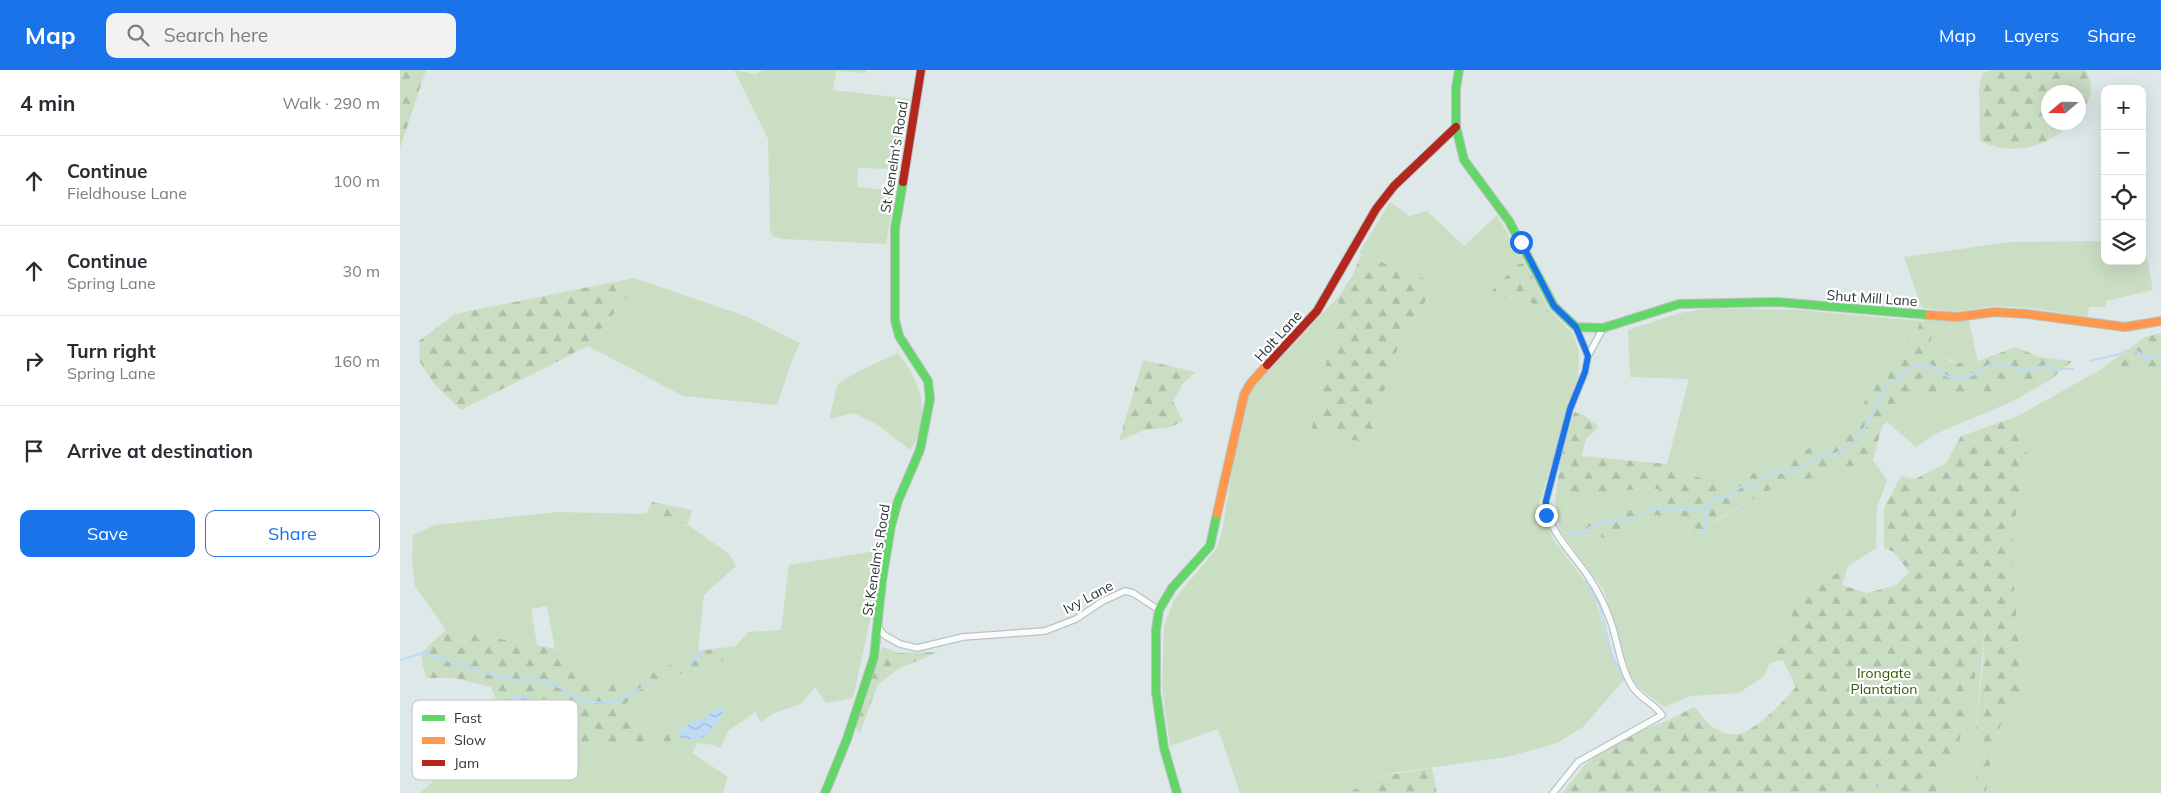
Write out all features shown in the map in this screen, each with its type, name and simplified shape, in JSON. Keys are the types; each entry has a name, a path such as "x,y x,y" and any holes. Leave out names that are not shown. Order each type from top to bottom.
{"street":[{"name":"St Kenelm's Road","path":"825,793 847,739 874,657 882,581 892,526 898,502 920,450 930,399 928,381 898,336 896,320 895,228 921,70"},
{"path":"1459,70 1456,88 1456,126 1461,150 1471,172 1509,221 1554,306 1579,328 1588,356"},
{"name":"Holt Lane","path":"1159,610 1172,588 1210,546 1244,395 1250,384 1317,311 1376,209 1390,190 1456,126"},
{"name":"Shut Mill Lane","path":"1579,328 1603,328 1679,304 1778,302 1957,317 1994,312 2027,314 2125,327 2161,321"},
{"path":"1553,793 1578,762 1662,715 1642,699 1631,685 1619,655 1610,618 1589,577 1557,535 1546,515 1546,501 1550,483 1570,409 1585,372 1588,356 1603,328"},
{"name":"Ivy Lane","path":"878,627 884,635 900,644 917,648 962,637 1045,631 1076,619 1103,601 1125,591 1133,593 1159,610"},
{"path":"1159,610 1156,630 1156,692 1164,748 1178,793"}],"green space":[{"path":"400,70 426,70 400,148"},
{"path":"734,70 756,74 763,70 866,70 866,73 836,71 833,90 910,99 896,169 858,168 857,187 895,191 886,244 783,239 772,236 770,230 768,139"},
{"path":"1994,70 2086,70 2091,89 2086,104 2086,85 2041,85 2041,130 2063,130 2052,138 2029,147 2018,149 2005,148 1980,141 1979,91 1982,73"},
{"path":"1390,202 1409,216 1427,211 1464,246 1497,215 1525,263 1517,265 1489,294 1498,301 1518,294 1547,313 1548,308 1573,334 1579,352 1578,377 1539,504 1553,539 1593,592 1612,656 1624,680 1583,727 1557,743 1507,757 1392,773 1346,793 1240,793 1218,729 1170,746 1162,687 1164,626 1174,600 1217,548 1222,532 1234,458 1249,394 1255,385 1339,296 1338,311 1311,430 1368,443 1401,338 1437,285 1359,253"},
{"path":"2101,241 2101,265 2146,265 2146,252 2153,290 2106,301 2105,307 2089,307 2087,317 2032,308 1992,306 1955,312 1922,308 1904,257 2010,242"},
{"path":"1361,254 1437,284 1401,338 1368,443 1311,431 1338,311 1339,296 1353,274"},
{"path":"1525,263 1548,308 1547,313 1518,294 1498,301 1489,294 1517,265"},
{"path":"634,278 745,316 800,343 777,405 683,396 588,346 635,287"},
{"path":"634,278 635,287 588,346 461,410 435,385 420,362 419,341 455,314"},
{"path":"1711,308 1800,310 1921,321 1916,332 1884,365 1858,416 1838,435 1739,480 1703,479 1667,464 1689,379 1630,377 1628,330 1680,313"},
{"path":"1932,319 1969,321 1978,362 1971,364 1959,363 1947,358 1931,347"},
{"path":"1932,319 1931,347 1951,362 1970,364 2016,347 2039,357 2072,361 2050,380 2004,386 1979,396 1923,393 1894,413 1882,427 1873,460 1770,490 1713,521 1713,527 1699,547 1691,543 1684,518 1653,515 1606,538 1580,534 1592,520 1649,505 1660,489 1561,495 1555,502 1561,458 1574,412 1582,414 1599,427 1586,439 1582,456 1667,464 1703,479 1739,480 1838,435 1857,416 1884,365 1916,332 1921,321"},
{"path":"2161,333 2161,377 2143,373 2100,370 2145,337"},
{"path":"898,353 906,363 918,387 923,413 917,438 910,450 878,425 854,413 829,419 838,384 857,372"},
{"path":"1143,360 1196,372 1184,382 1173,401 1183,421 1171,427 1144,430 1119,441"},
{"path":"2100,370 2143,373 2161,377 2161,793 1986,793 1991,756 2003,717 2023,691 2012,563 2013,527 2024,481 2027,453 2007,420 2016,417"},
{"path":"2050,380 2011,402 1933,435 1916,447 1887,422 1894,413 1924,393 1979,396 2004,386"},
{"name":"Irongate Plantation","path":"2007,420 2027,453 2024,481 2013,527 2012,563 2023,691 2003,717 1991,756 1986,793 1974,793 1980,746 1975,739 1983,663 1985,619 1970,705 1959,742 1936,793 1893,793 1890,786 1867,787 1864,793 1562,793 1583,767 1609,743 1671,719 1694,707 1707,722 1722,732 1729,734 1742,733 1756,726 1796,687 1783,660 1769,663 1799,598 1848,566 1842,585 1867,593 1896,585 1909,572 1894,552 1884,548 1884,508 1901,476 1915,479 1946,463 1961,436"},
{"path":"1873,460 1887,480 1877,508 1876,548 1799,598 1764,676 1739,693 1691,696 1664,707 1637,686 1631,677 1604,590 1560,531 1555,502 1561,495 1660,489 1650,505 1592,520 1580,534 1606,538 1653,515 1684,518 1691,543 1713,522 1770,490"},
{"path":"652,502 692,510 688,525 646,514"},
{"path":"558,512 646,514 688,525 729,554 736,566 704,595 698,651 656,672 617,684 585,683 572,655 555,649 547,606 531,609 537,645 446,630 415,586 412,562 413,535 435,525"},
{"path":"883,550 876,594 853,698 826,703 815,687 801,704 772,714 761,722 755,712 728,731 720,748 698,743 692,753 728,777 723,793 420,793 435,780 578,780 578,742 666,747 675,735 632,724 623,707 635,694 682,673 698,682 717,663 729,659 736,646 748,632 781,630 789,565"},
{"path":"1986,613 1975,739 1980,746 1974,793 1936,793 1959,742 1970,706"},
{"path":"446,630 548,647 572,655 585,683 617,684 656,672 698,651 736,646 729,659 717,663 698,682 682,673 635,694 623,707 632,724 676,735 666,747 578,742 578,700 524,700 518,695 503,700 496,700 491,687 454,678 426,678 421,653"},
{"path":"882,647 899,653 939,652 900,668 878,684 860,733 855,726"},
{"path":"1432,768 1437,793 1346,793 1389,775"},
{"path":"1890,786 1893,793 1864,793 1867,787"}],"water":[{"path":"518,695 535,700 503,700"},
{"path":"720,706 724,714 709,734 700,738 682,739 678,733 693,721 708,716"}],"waterway":[{"path":"2090,361 2120,354 2126,350"},
{"path":"2135,351 2146,357 2161,357"},
{"path":"2144,363 2149,357"},
{"path":"1568,535 1571,532 1579,533 1595,525 1635,517 1649,509 1691,510 1702,508 1718,497 1729,497 1740,487 1753,487 1767,475 1797,470 1812,459 1837,453 1854,442 1862,433 1876,404 1890,383 1901,379 1906,369 1916,366 1923,368 1929,365 1946,376 1956,379 1968,377 1995,363 2022,370 2047,366 2055,369 2073,369"},
{"path":"1698,537 1705,531 1706,513 1709,504"},
{"path":"1585,581 1599,604 1612,655 1624,679"},
{"path":"690,664 704,650"},
{"path":"400,660 423,653 497,676 517,680 533,679 555,685 587,702 608,703 624,698 652,682"}],"traffic: fast":[{"path":"1459,70 1456,88 1456,127 1464,160 1509,221 1554,306 1576,327 1603,328 1679,304 1778,302 1929,315"},
{"path":"825,793 847,739 874,657 882,581 891,526 898,501 920,450 930,399 928,381 899,336 895,320 895,228 903,182"},
{"path":"1177,793 1164,748 1156,692 1156,630 1159,610 1172,588 1210,546 1217,514"}],"traffic: slow":[{"path":"1929,315 1957,317 1994,312 2027,314 2125,327 2161,321"},
{"path":"1217,514 1244,395 1250,384 1267,365"}],"traffic: jam":[{"path":"903,182 921,70"},
{"path":"1267,365 1317,311 1376,209 1394,186 1456,127"}],"route":[{"path":"1521,242 1554,306 1576,327 1588,356 1585,372 1570,409 1546,501 1546,515"}]}
